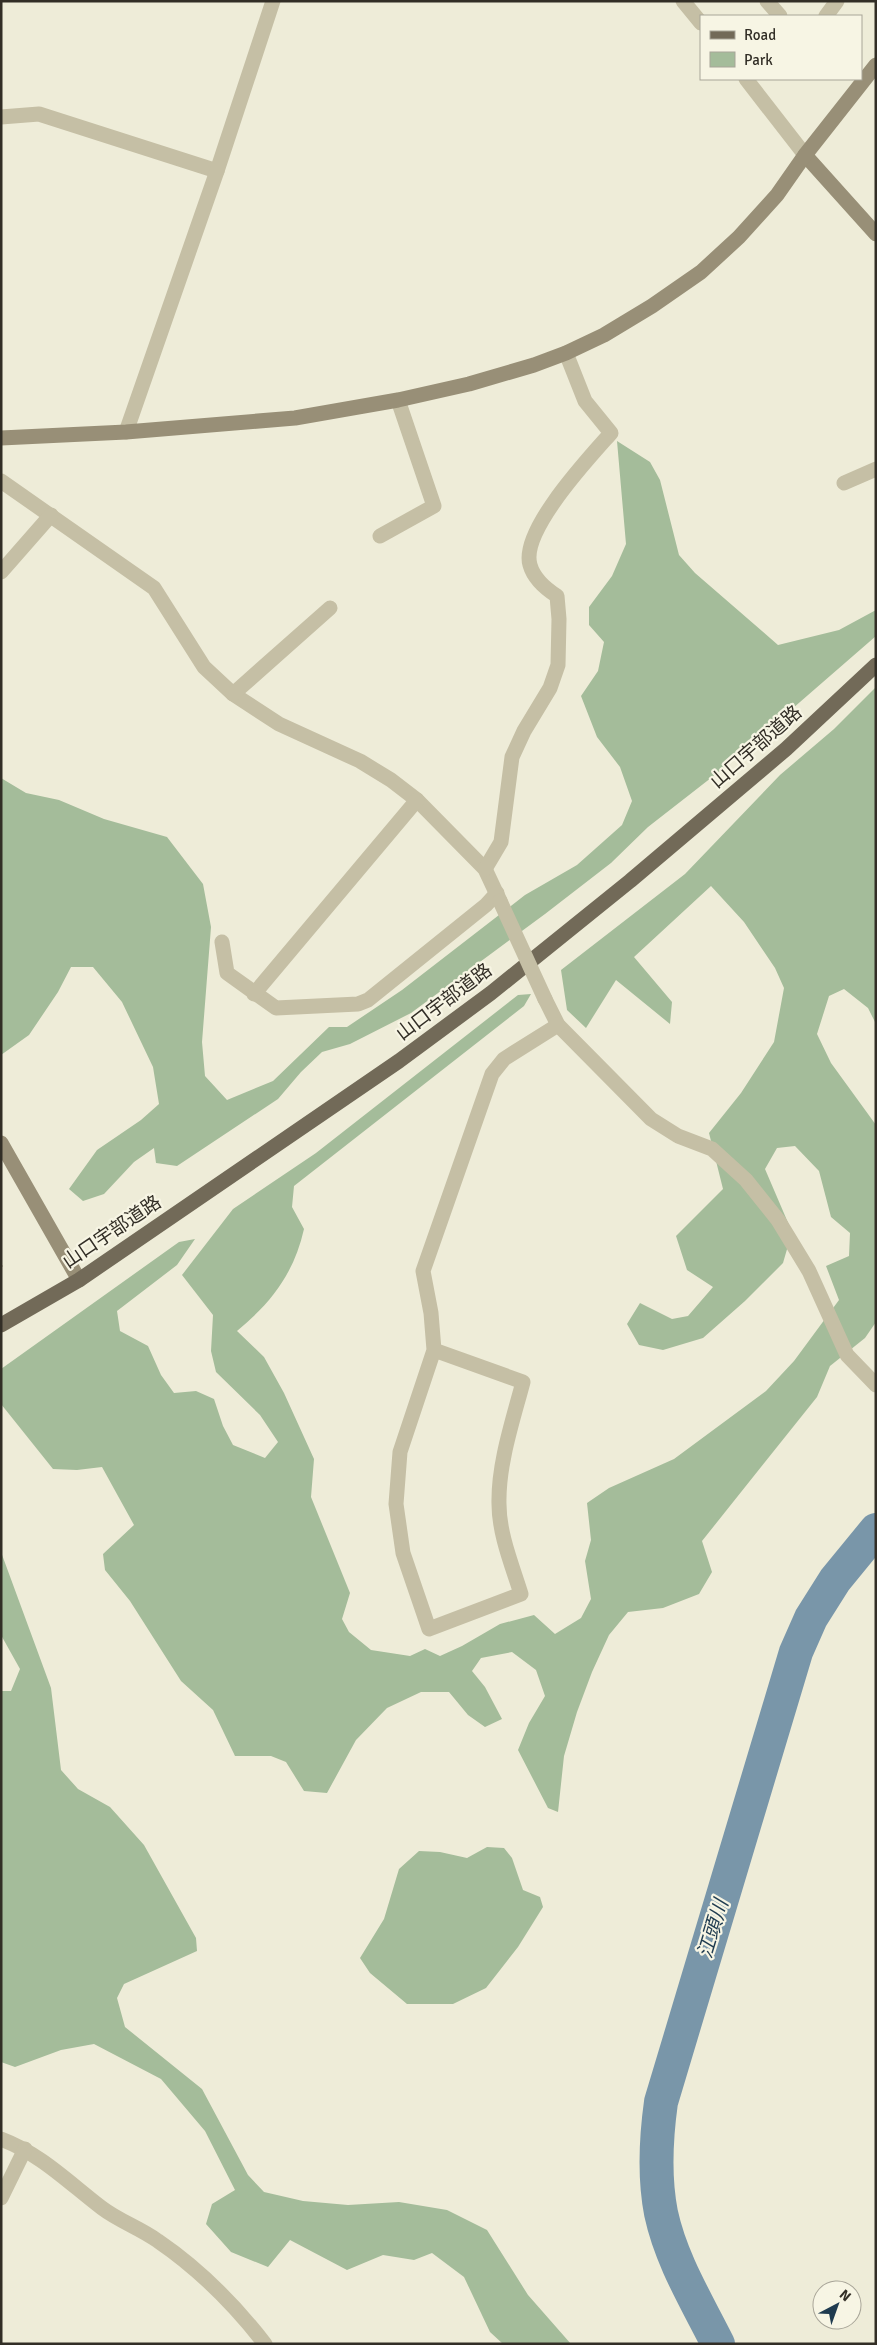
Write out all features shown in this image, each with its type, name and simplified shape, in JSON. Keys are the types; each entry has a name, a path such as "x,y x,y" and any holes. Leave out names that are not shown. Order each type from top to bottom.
{"main road":[{"name":"山口宇部道路","path":"1,1325 78,1280 399,1061 491,993 630,882 786,749 876,665"}],"street":[{"path":"126,432 218,171 273,1"},
{"path":"683,1 700,22"},
{"path":"768,1 779,15"},
{"path":"827,15 837,1"},
{"path":"1,438 126,432 266,422 398,400 469,384 534,365 566,353 604,335 652,306 702,272 739,237 777,196 805,155 876,65"},
{"path":"747,80 805,155 876,234"},
{"path":"1,117 39,114 218,171"},
{"path":"485,869 501,842 512,758 524,731 550,688 558,664 560,619 557,596 542,586 530,565 529,549 536,532 564,487 611,433 585,402 566,353"},
{"path":"380,536 434,506 398,400"},
{"path":"844,483 876,469"},
{"path":"1,481 154,588 204,667 233,694 279,724 360,761 391,780 417,800 485,869 558,1025 651,1119 678,1136 712,1149 746,1180 778,1220 809,1271 847,1355 876,1385"},
{"path":"1,572 51,516"},
{"path":"233,694 330,608"},
{"path":"254,994 417,800"},
{"path":"222,942 227,973 276,1008 302,1009 358,1004 368,1000 486,905 499,897"},
{"path":"434,1350 523,1382 505,1453 498,1504 504,1539 521,1594 428,1629 403,1553 396,1504 400,1452 434,1350 431,1313 423,1272 492,1074 504,1059 558,1025"},
{"path":"1,1143 78,1280"},
{"path":"1,2139 25,2150 52,2166 103,2209 157,2240 207,2280 244,2316 265,2344"},
{"path":"1,2198 25,2150"}],"green space":[{"path":"617,441 650,462 660,480 679,555 695,573 778,645 839,630 876,610 876,636 725,767 648,827 611,863 411,1013 350,1044 322,1052 301,1072 278,1099 177,1166 156,1163 154,1148 134,1162 104,1194 83,1201 69,1189 97,1150 141,1120 159,1104 153,1067 122,1002 93,967 71,967 58,992 29,1035 1,1055 1,778 26,793 59,800 104,819 167,837 203,884 211,927 202,1042 205,1076 227,1100 273,1081 329,1027 347,1027 402,990 525,895 577,865 622,825 632,801 620,767 597,737 581,696 598,671 604,642 589,625 589,607 612,576 626,544"},
{"path":"876,687 876,1024 868,1008 844,989 829,996 817,1034 831,1063 876,1125 876,1322 865,1338 830,1366 817,1397 702,1541 712,1572 699,1594 663,1608 628,1612 609,1635 577,1712 564,1756 558,1812 548,1808 518,1750 529,1723 545,1696 536,1670 512,1652 481,1658 472,1671 485,1687 502,1719 485,1727 468,1715 449,1692 421,1692 387,1708 356,1740 327,1793 304,1791 286,1762 271,1756 235,1756 213,1710 181,1681 130,1601 105,1570 103,1554 134,1525 102,1467 77,1470 53,1469 1,1404 1,1369 179,1242 195,1239 177,1265 117,1311 120,1331 148,1346 161,1375 174,1393 196,1391 214,1399 223,1426 233,1445 265,1458 278,1442 260,1415 216,1372 211,1351 213,1315 182,1275 233,1209 316,1153 518,995 531,994 524,1006 294,1186 292,1207 304,1229 300,1245 280,1286 261,1309 237,1331 264,1357 284,1393 314,1459 311,1497 350,1593 342,1619 349,1632 371,1650 410,1656 425,1649 440,1656 462,1646 500,1624 534,1615 555,1634 581,1618 591,1599 585,1561 591,1540 587,1503 609,1488 674,1459 766,1391 794,1361 839,1300 826,1266 849,1256 850,1233 831,1217 819,1171 795,1146 777,1148 765,1169 792,1232 783,1263 745,1301 703,1338 663,1350 639,1345 627,1324 640,1303 672,1319 688,1316 713,1287 687,1270 676,1236 723,1189 709,1133 741,1093 774,1042 784,988 775,968 744,922 711,886 634,957 672,1002 670,1024 616,980 586,1028 567,1010 561,970 685,874 780,775 834,729"},
{"path":"1,1552 51,1688 61,1770 78,1789 110,1807 144,1845 196,1938 197,1951 124,1984 117,1998 125,2027 202,2089 248,2175 264,2192 303,2201 348,2205 399,2202 447,2210 487,2230 528,2295 571,2344 503,2344 490,2332 464,2277 432,2253 414,2260 383,2255 347,2270 290,2240 268,2267 231,2252 206,2224 212,2204 235,2190 205,2131 161,2079 94,2044 61,2050 15,2067 1,2062 1,1691 11,1691 20,1669 1,1635"},
{"path":"487,1847 504,1848 512,1858 523,1890 540,1897 543,1907 518,1947 486,1988 453,2004 407,2004 370,1973 360,1958 384,1919 399,1869 419,1851 440,1852 467,1858"}],"waterway":[{"name":"江頭川","path":"718,2344 678,2264 665,2230 657,2186 656,2158 661,2102 796,1652 811,1618 835,1580 876,1530"}]}
